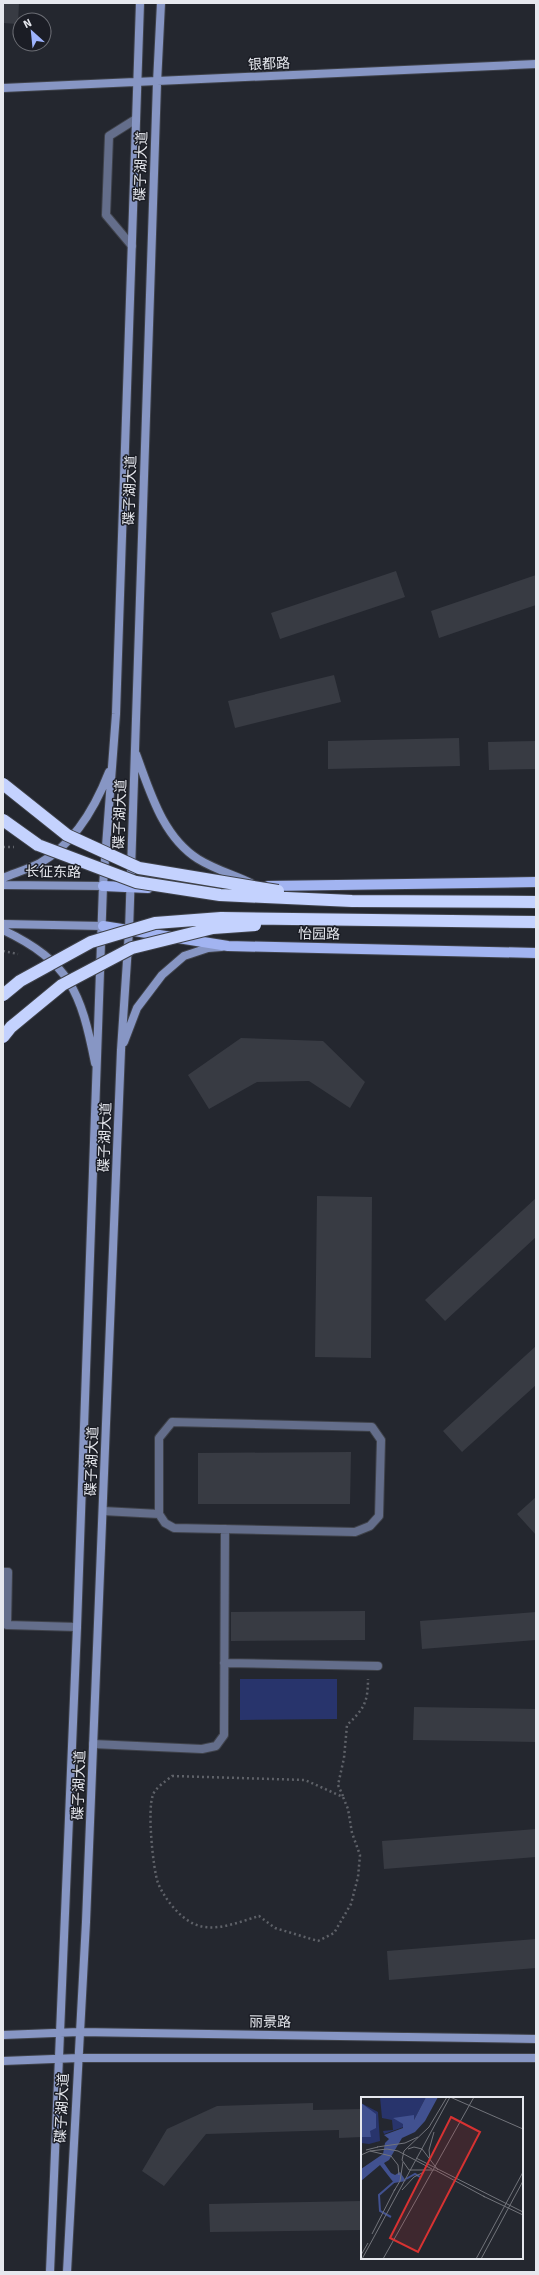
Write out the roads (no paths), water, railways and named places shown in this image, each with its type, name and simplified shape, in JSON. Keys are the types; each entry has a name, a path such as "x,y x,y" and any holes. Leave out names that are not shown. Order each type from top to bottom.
{"highway":[{"path":"3,784 68,835 139,868 221,882 352,901"},
{"path":"3,820 38,845 136,882 220,895 352,901 536,902"},
{"path":"3,995 20,981 91,942 155,923 222,918 536,922"},
{"path":"3,1037 11,1027 62,985 132,948 213,928 331,920"}],"main road":[{"name":"碟子湖大道","path":"50,2272 77,1627 103,926 103,886 116,714 140,3"},
{"name":"碟子湖大道","path":"67,2272 93,1744 121,1050 129,931 157,83 161,3"},
{"name":"银都路","path":"3,88 157,83 536,64"},
{"path":"135,751 159,812 174,837 198,858 257,886"},
{"path":"3,878 40,862 64,845 79,829 99,797 112,764"},
{"path":"103,886 130,888 536,882"},
{"name":"长征东路","path":"3,885 103,886"},
{"path":"3,924 103,926"},
{"name":"怡园路","path":"103,926 228,946 536,953"},
{"path":"3,930 29,944 58,965 80,1002 88,1025 97,1077"},
{"path":"121,1050 137,1008 162,975 184,956 208,948 228,946"},
{"name":"丽景路","path":"3,2035 79,2032 536,2039"},
{"path":"3,2061 78,2058 536,2058"}],"street":[{"path":"132,246 106,215 109,136 136,119"},
{"path":"172,1422 372,1427 381,1440 379,1516 370,1526 355,1532 174,1528 165,1523 159,1514 160,1438 172,1422"},
{"path":"103,1511 159,1514"},
{"path":"93,1744 202,1749 216,1746 224,1735 225,1529"},
{"path":"3,1572 8,1572 7,1625 77,1627"},
{"path":"224,1663 378,1666"}]}
